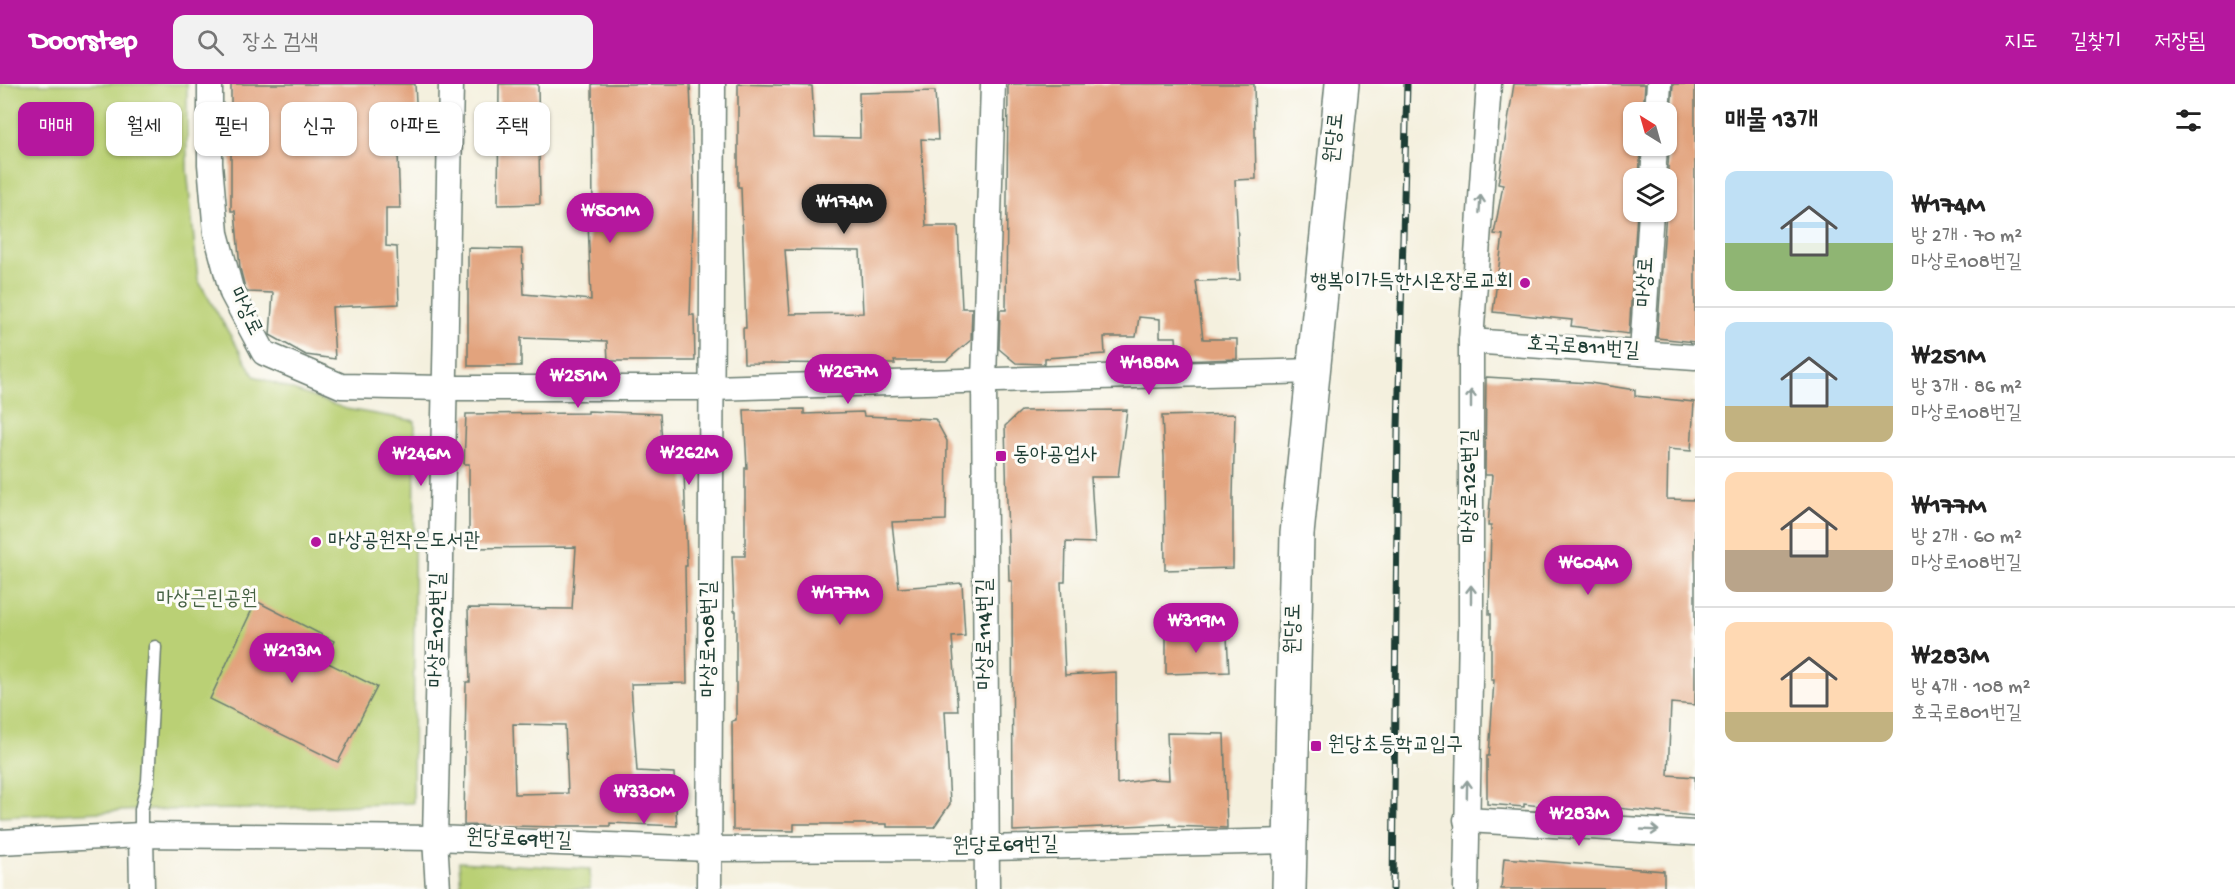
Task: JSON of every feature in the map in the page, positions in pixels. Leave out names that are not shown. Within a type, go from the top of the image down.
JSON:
[{"type":"main road","name":"원당로","points":[[1289,889],[1297,534],[1342,84]]},
{"type":"street","name":"마상로","points":[[210,84],[210,164],[216,233],[232,293],[264,353],[341,386],[444,388]]},
{"type":"street","name":"마상로102번길","points":[[438,889],[435,838],[451,84]]},
{"type":"street","name":"마상로108번길","points":[[710,889],[713,84]]},
{"type":"street","name":"마상로114번길","points":[[987,889],[984,380],[993,84]]},
{"type":"street","name":"마상로126번길","points":[[1466,889],[1471,629],[1471,341],[1489,84]]},
{"type":"street","points":[[1658,102],[1659,84]]},
{"type":"street","name":"마상로","points":[[1642,353],[1650,222]]},
{"type":"street","name":"호국로811번길","points":[[1471,341],[1695,357]]},
{"type":"street","points":[[444,388],[711,388],[1313,371]]},
{"type":"street","points":[[1466,820],[1695,833]]},
{"type":"street","points":[[141,835],[142,889]]},
{"type":"street","name":"원당로69번길","points":[[0,842],[141,835],[435,838],[709,849],[987,848],[1291,841]]},
{"type":"lane","points":[[141,835],[141,810],[148,781],[155,647]]},
{"type":"green space","name":"마상근린공원","points":[[0,84],[187,84],[187,169],[198,280],[254,376],[346,409],[415,421],[413,803],[255,809],[141,810],[0,817]]},
{"type":"green space","points":[[459,862],[590,869],[590,889],[461,889]]},
{"type":"building","points":[[231,84],[415,84],[416,102],[369,102],[369,156],[398,156],[400,208],[386,208],[386,246],[397,247],[399,304],[332,307],[335,359],[306,355],[270,335],[273,293],[248,292],[245,288],[240,268],[235,211],[231,211],[231,156],[269,156],[269,102],[231,102]]},
{"type":"building","points":[[499,84],[538,84],[538,102],[499,102]]},
{"type":"building","points":[[592,84],[690,84],[694,186],[690,315],[694,315],[695,361],[608,361],[607,341],[521,338],[521,366],[468,366],[468,248],[522,249],[524,294],[591,300],[588,220],[593,220]]},
{"type":"building","points":[[738,84],[812,86],[815,137],[860,138],[859,93],[935,91],[938,140],[921,139],[926,226],[958,226],[962,308],[972,308],[971,340],[946,361],[894,361],[895,364],[744,363],[743,328],[746,328],[741,187],[738,187]],"holes":[[[785,250],[860,251],[863,313],[790,314]]]},
{"type":"building","points":[[1008,84],[1254,84],[1256,179],[1235,180],[1240,280],[1196,281],[1203,339],[1237,339],[1237,359],[1178,361],[1176,337],[1160,337],[1160,319],[1139,317],[1136,337],[1104,337],[1105,354],[1045,358],[1045,364],[1016,363],[999,349],[1000,310],[1006,310]]},
{"type":"building","points":[[1514,84],[1645,84],[1644,102],[1623,102],[1623,156],[1640,156],[1640,168],[1623,168],[1623,222],[1636,222],[1629,334],[1571,326],[1572,320],[1493,312],[1503,235],[1494,234],[1503,185],[1498,184]]},
{"type":"building","points":[[1673,84],[1695,84],[1695,342],[1657,338],[1665,222],[1677,222],[1677,168],[1668,168],[1669,156],[1677,156],[1677,102],[1672,102]]},
{"type":"building","points":[[498,156],[539,156],[540,204],[498,205]]},
{"type":"building","points":[[1486,377],[1590,383],[1635,390],[1635,396],[1694,402],[1691,451],[1668,449],[1667,499],[1695,500],[1695,705],[1671,703],[1668,775],[1695,777],[1695,816],[1597,806],[1597,813],[1524,804],[1524,807],[1487,804],[1487,756],[1489,756],[1494,680],[1491,680],[1491,614],[1489,614],[1491,526],[1488,526],[1492,475],[1485,475]]},
{"type":"building","points":[[804,409],[804,414],[863,412],[864,416],[935,419],[947,441],[946,520],[892,522],[899,588],[962,583],[965,636],[952,637],[958,711],[945,711],[950,804],[934,827],[887,827],[887,824],[794,824],[794,831],[733,830],[732,721],[736,720],[736,611],[734,611],[732,556],[745,556],[745,468],[747,468],[744,410]]},
{"type":"building","points":[[1127,410],[1118,477],[1091,477],[1095,543],[1066,542],[1065,582],[1061,582],[1065,675],[1116,672],[1117,784],[1150,779],[1169,780],[1167,733],[1224,734],[1227,828],[1170,826],[1170,824],[1013,831],[1012,581],[1009,581],[1005,426],[1021,411]]},
{"type":"building","points":[[588,411],[660,414],[664,470],[684,470],[687,683],[631,684],[637,771],[674,773],[677,826],[610,823],[610,826],[557,827],[464,825],[466,682],[470,682],[468,608],[572,609],[576,547],[469,548],[469,464],[464,464],[466,414],[588,413]],"holes":[[[513,724],[565,725],[568,793],[515,794]]]},
{"type":"building","points":[[1235,414],[1233,568],[1165,570],[1162,416]]},
{"type":"building","points":[[256,601],[334,641],[324,661],[377,687],[338,762],[210,699]]},
{"type":"building","points":[[1166,634],[1227,637],[1229,672],[1166,674]]},
{"type":"building","points":[[1504,858],[1664,871],[1664,889],[1501,889]]},
{"type":"railway","points":[[1393,889],[1398,428],[1407,84]]},
{"type":"place","name":"행복이가득한시온장로교회","points":[[1525,283]]},
{"type":"place","name":"동아공업사","points":[[1001,456]]},
{"type":"place","name":"마상공원작은도서관","points":[[316,542]]},
{"type":"place","name":"원당초등학교입구","points":[[1316,746]]}]
